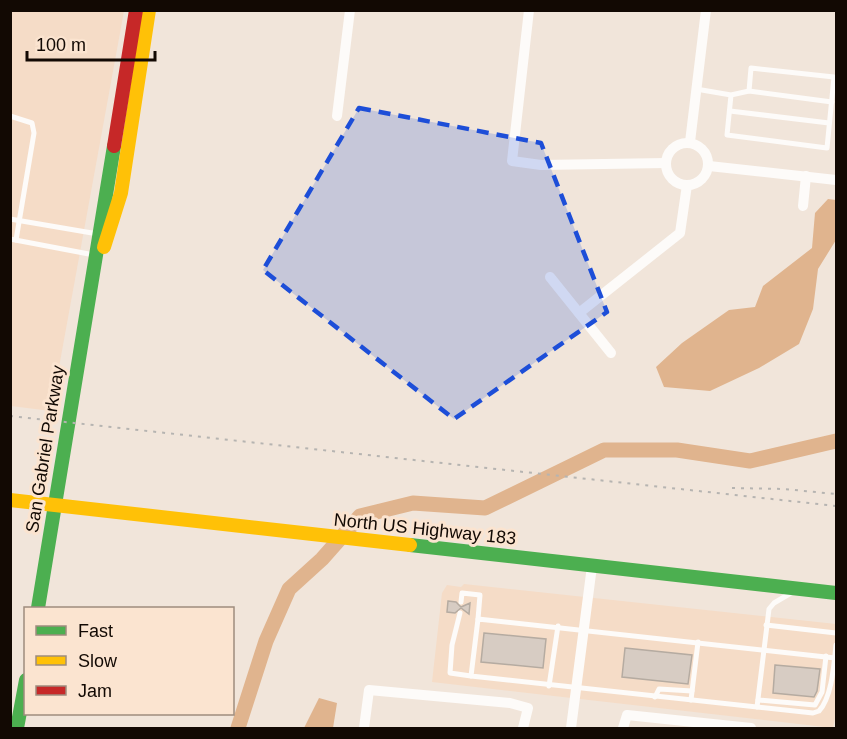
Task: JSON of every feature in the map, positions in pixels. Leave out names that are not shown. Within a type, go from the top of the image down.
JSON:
[{"type":"street","name":"San Gabriel Parkway","points":[[38,607],[94,255],[136,10]]},
{"type":"street","name":"San Gabriel Parkway","points":[[88,296],[121,193],[149,10]]},
{"type":"street","points":[[337,116],[350,10]]},
{"type":"street","points":[[529,10],[512,161],[542,165],[666,163]]},
{"type":"street","points":[[690,142],[706,10]]},
{"type":"street","points":[[690,142],[704,150],[709,166],[700,181],[687,185],[674,181],[667,170],[666,163],[671,149],[677,144],[690,142]]},
{"type":"street","points":[[709,166],[837,180]]},
{"type":"street","points":[[803,206],[806,177]]},
{"type":"street","points":[[579,313],[680,233],[687,185]]},
{"type":"street","points":[[550,277],[611,353]]},
{"type":"street","name":"North US Highway 183","points":[[10,500],[837,593]]},
{"type":"street","points":[[571,729],[578,689],[592,566]]},
{"type":"street","points":[[364,729],[369,690],[510,703],[528,708],[523,729]]},
{"type":"street","points":[[17,729],[24,691]]},
{"type":"street","points":[[623,729],[627,715],[751,729]]},
{"type":"lane","points":[[731,95],[727,135],[827,148],[829,123],[834,105],[834,77],[751,68],[749,91]]},
{"type":"lane","points":[[696,89],[731,95],[749,91],[834,105]]},
{"type":"lane","points":[[730,111],[829,123]]},
{"type":"lane","points":[[10,116],[32,123],[34,133],[19,221],[13,240],[94,255]]},
{"type":"lane","points":[[10,219],[98,234]]},
{"type":"lane","points":[[758,704],[769,609],[774,603],[800,589]]},
{"type":"lane","points":[[461,602],[462,593],[480,595],[471,676]]},
{"type":"lane","points":[[460,613],[457,634],[452,645],[450,673],[549,686],[691,700],[815,705],[822,692],[826,656]]},
{"type":"lane","points":[[478,619],[835,658]]},
{"type":"lane","points":[[766,625],[837,633]]},
{"type":"lane","points":[[549,686],[558,626]]},
{"type":"lane","points":[[691,700],[698,642]]},
{"type":"lane","points":[[758,704],[813,713],[819,711],[825,701],[837,645]]},
{"type":"lane","points":[[655,697],[659,689],[692,691]]},
{"type":"highlighted area","points":[[359,108],[541,143],[607,312],[454,419],[263,270]]},
{"type":"shaded area","points":[[11,11],[124,11],[51,411],[11,406]]},
{"type":"shaded area","points":[[828,199],[836,200],[836,240],[818,269],[813,309],[799,344],[759,368],[710,391],[664,387],[656,367],[682,343],[729,310],[755,307],[763,286],[812,248],[815,213]]},
{"type":"shaded area","points":[[464,584],[836,624],[836,714],[833,728],[432,682],[442,593],[447,585],[461,587]]},
{"type":"shaded area","points":[[319,698],[337,703],[333,728],[304,728]]},
{"type":"building","points":[[448,601],[456,602],[461,607],[470,603],[469,614],[461,608],[455,613],[447,612]]},
{"type":"building","points":[[484,633],[546,639],[543,668],[481,662]]},
{"type":"building","points":[[625,648],[692,655],[688,684],[622,677]]},
{"type":"building","points":[[775,665],[820,669],[814,697],[773,693]]},
{"type":"waterway","points":[[238,728],[266,641],[289,589],[322,559],[360,516],[413,503],[485,508],[604,450],[677,450],[750,461],[836,441]]},
{"type":"railway","points":[[10,416],[836,506]]},
{"type":"railway","points":[[732,488],[784,489],[836,494]]},
{"type":"traffic: fast","points":[[38,607],[114,146]]},
{"type":"traffic: fast","points":[[410,545],[836,593]]},
{"type":"traffic: fast","points":[[17,728],[24,691]]},
{"type":"traffic: slow","points":[[104,247],[121,193],[149,10]]},
{"type":"traffic: slow","points":[[10,500],[410,545]]},
{"type":"traffic: jam","points":[[114,146],[136,10]]}]
